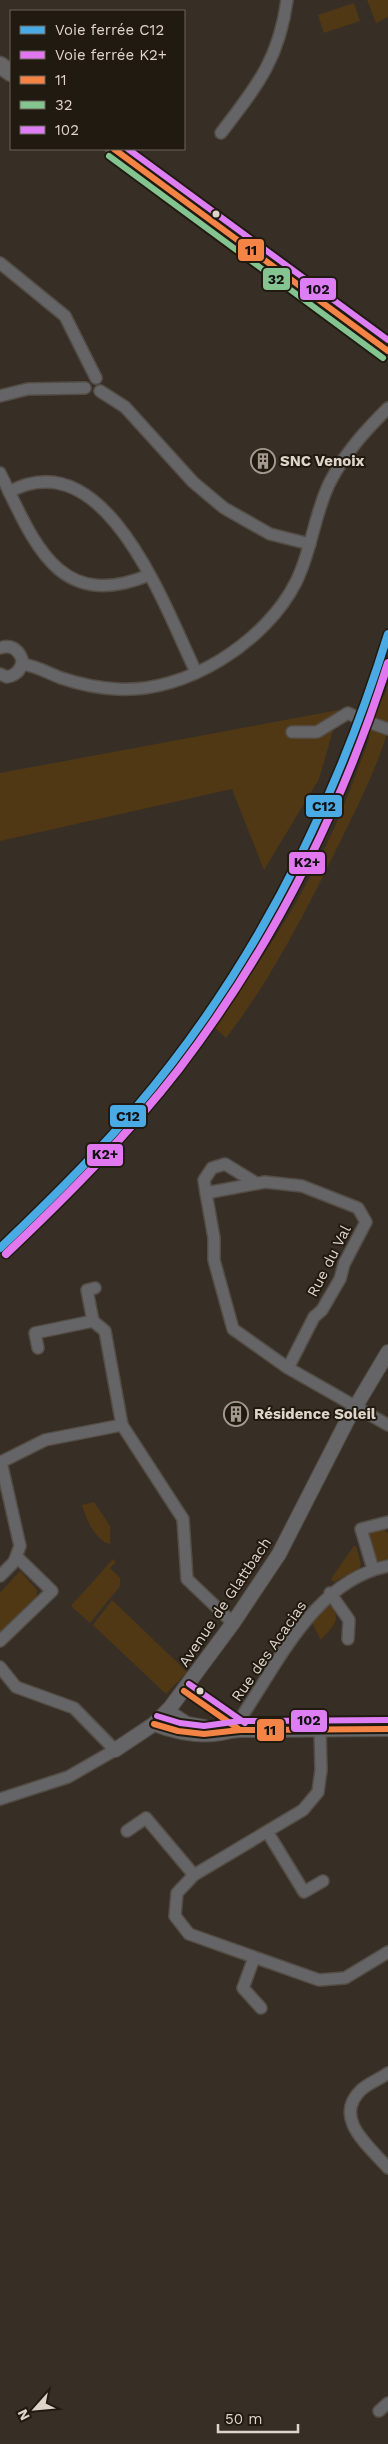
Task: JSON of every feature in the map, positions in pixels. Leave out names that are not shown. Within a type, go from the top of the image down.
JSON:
[{"type":"main road","points":[[0,64],[10,72]]},
{"type":"main road","points":[[115,150],[388,351]]},
{"type":"street","points":[[221,134],[266,73],[277,48],[287,0]]},
{"type":"street","points":[[0,265],[65,316],[96,378],[101,384],[100,391]]},
{"type":"street","points":[[84,388],[88,378],[96,378]]},
{"type":"street","points":[[0,396],[28,389],[84,388],[92,394],[100,391]]},
{"type":"street","points":[[100,391],[125,407],[193,482],[224,508],[270,534],[310,544]]},
{"type":"street","points":[[22,664],[35,666],[87,686],[118,690],[157,685],[196,672],[232,653],[266,623],[296,583],[324,497],[341,463],[354,443],[388,408]]},
{"type":"street","points":[[0,474],[38,545],[52,564],[77,582],[104,587],[122,586],[149,575]]},
{"type":"street","points":[[9,492],[18,487],[44,480],[56,481],[74,488],[90,498],[132,543],[196,672]]},
{"type":"street","points":[[0,648],[10,646],[16,649],[22,659],[22,664],[17,673],[12,676],[0,674]]},
{"type":"street","points":[[292,732],[317,732],[348,713],[356,717]]},
{"type":"street","points":[[368,722],[388,729]]},
{"type":"street","name":"Rue du Val","points":[[256,1183],[225,1164],[212,1168],[204,1180],[214,1238],[214,1260],[233,1329],[288,1368],[388,1425]]},
{"type":"street","name":"Rue du Val","points":[[206,1193],[265,1182],[302,1186],[358,1208],[366,1222],[344,1264],[340,1279],[322,1310],[314,1317],[288,1368]]},
{"type":"street","points":[[95,1288],[87,1290],[93,1321],[105,1331],[122,1425],[184,1519],[187,1579],[233,1623]]},
{"type":"street","points":[[38,1348],[36,1333],[93,1321]]},
{"type":"street","name":"Avenue de Glattbach","points":[[115,1750],[154,1724],[168,1710],[233,1623],[279,1554],[356,1407],[388,1352]]},
{"type":"street","points":[[0,1576],[17,1558],[20,1546],[1,1461],[45,1440],[122,1425]]},
{"type":"street","points":[[372,1569],[361,1530],[388,1522]]},
{"type":"street","points":[[0,1641],[52,1591],[17,1558]]},
{"type":"street","name":"Rue des Acacias","points":[[234,1730],[308,1617],[330,1593],[372,1569],[388,1566]]},
{"type":"street","points":[[330,1593],[349,1620],[348,1639]]},
{"type":"street","points":[[0,1667],[16,1688],[74,1708],[115,1750],[68,1777],[0,1800]]},
{"type":"street","points":[[168,1710],[194,1726],[220,1726],[234,1730]]},
{"type":"street","points":[[154,1724],[180,1733],[222,1733],[234,1730],[388,1729]]},
{"type":"street","points":[[320,1729],[321,1770],[318,1792],[303,1810],[268,1833],[194,1876],[177,1893],[175,1916],[180,1926],[188,1934],[319,1980],[345,1978],[388,1952]]},
{"type":"street","points":[[127,1831],[146,1818],[194,1876]]},
{"type":"street","points":[[268,1833],[304,1892],[323,1881]]},
{"type":"street","points":[[254,1958],[243,1988],[261,2008]]},
{"type":"street","points":[[388,2073],[362,2090],[350,2105],[349,2116],[352,2126],[388,2168]]},
{"type":"shaded area","points":[[367,0],[388,0],[388,17],[376,23]]},
{"type":"shaded area","points":[[354,3],[360,21],[324,33],[318,15]]},
{"type":"shaded area","points":[[388,685],[388,723],[370,716],[385,694]]},
{"type":"shaded area","points":[[339,710],[319,779],[264,870],[232,789],[0,841],[0,773]]},
{"type":"shaded area","points":[[372,726],[387,733],[378,760],[361,799],[289,941],[259,991],[226,1038],[214,1027],[283,925],[313,871],[340,815],[369,740],[369,731],[366,728]]},
{"type":"shaded area","points":[[94,1502],[110,1526],[110,1544],[96,1534],[86,1516],[82,1505]]},
{"type":"shaded area","points":[[384,1529],[388,1534],[388,1559],[378,1562],[375,1560],[367,1535]]},
{"type":"shaded area","points":[[354,1546],[356,1546],[361,1564],[359,1569],[334,1582],[331,1579]]},
{"type":"shaded area","points":[[113,1559],[116,1562],[110,1568],[120,1578],[120,1586],[90,1623],[71,1606]]},
{"type":"shaded area","points":[[20,1571],[37,1590],[36,1597],[0,1632],[0,1593]]},
{"type":"shaded area","points":[[112,1600],[187,1672],[166,1694],[93,1625]]},
{"type":"shaded area","points":[[325,1607],[332,1607],[336,1620],[332,1628],[321,1640],[312,1623]]},
{"type":"rail line","name":"C12","points":[[0,1248],[68,1182],[132,1112],[172,1063],[208,1014],[241,963],[271,911],[325,804],[369,692],[388,634]]},
{"type":"rail line","name":"K2+","points":[[6,1254],[74,1188],[139,1118],[213,1023],[274,925],[301,875],[349,771],[388,663]]},
{"type":"transit line","name":"11","points":[[115,150],[388,351]]},
{"type":"transit line","name":"102","points":[[129,150],[388,340]]},
{"type":"transit line","name":"32","points":[[109,156],[383,358]]},
{"type":"transit line","name":"102","points":[[189,1684],[245,1723]]},
{"type":"transit line","name":"11","points":[[184,1691],[240,1730]]},
{"type":"transit line","name":"102","points":[[157,1716],[180,1723],[204,1726],[240,1721],[388,1720]]},
{"type":"transit line","name":"11","points":[[154,1724],[178,1731],[204,1734],[240,1730],[388,1729]]},
{"type":"place","name":"SNC Venoix","points":[[263,461]]},
{"type":"place","name":"Résidence Soleil","points":[[236,1414]]}]
